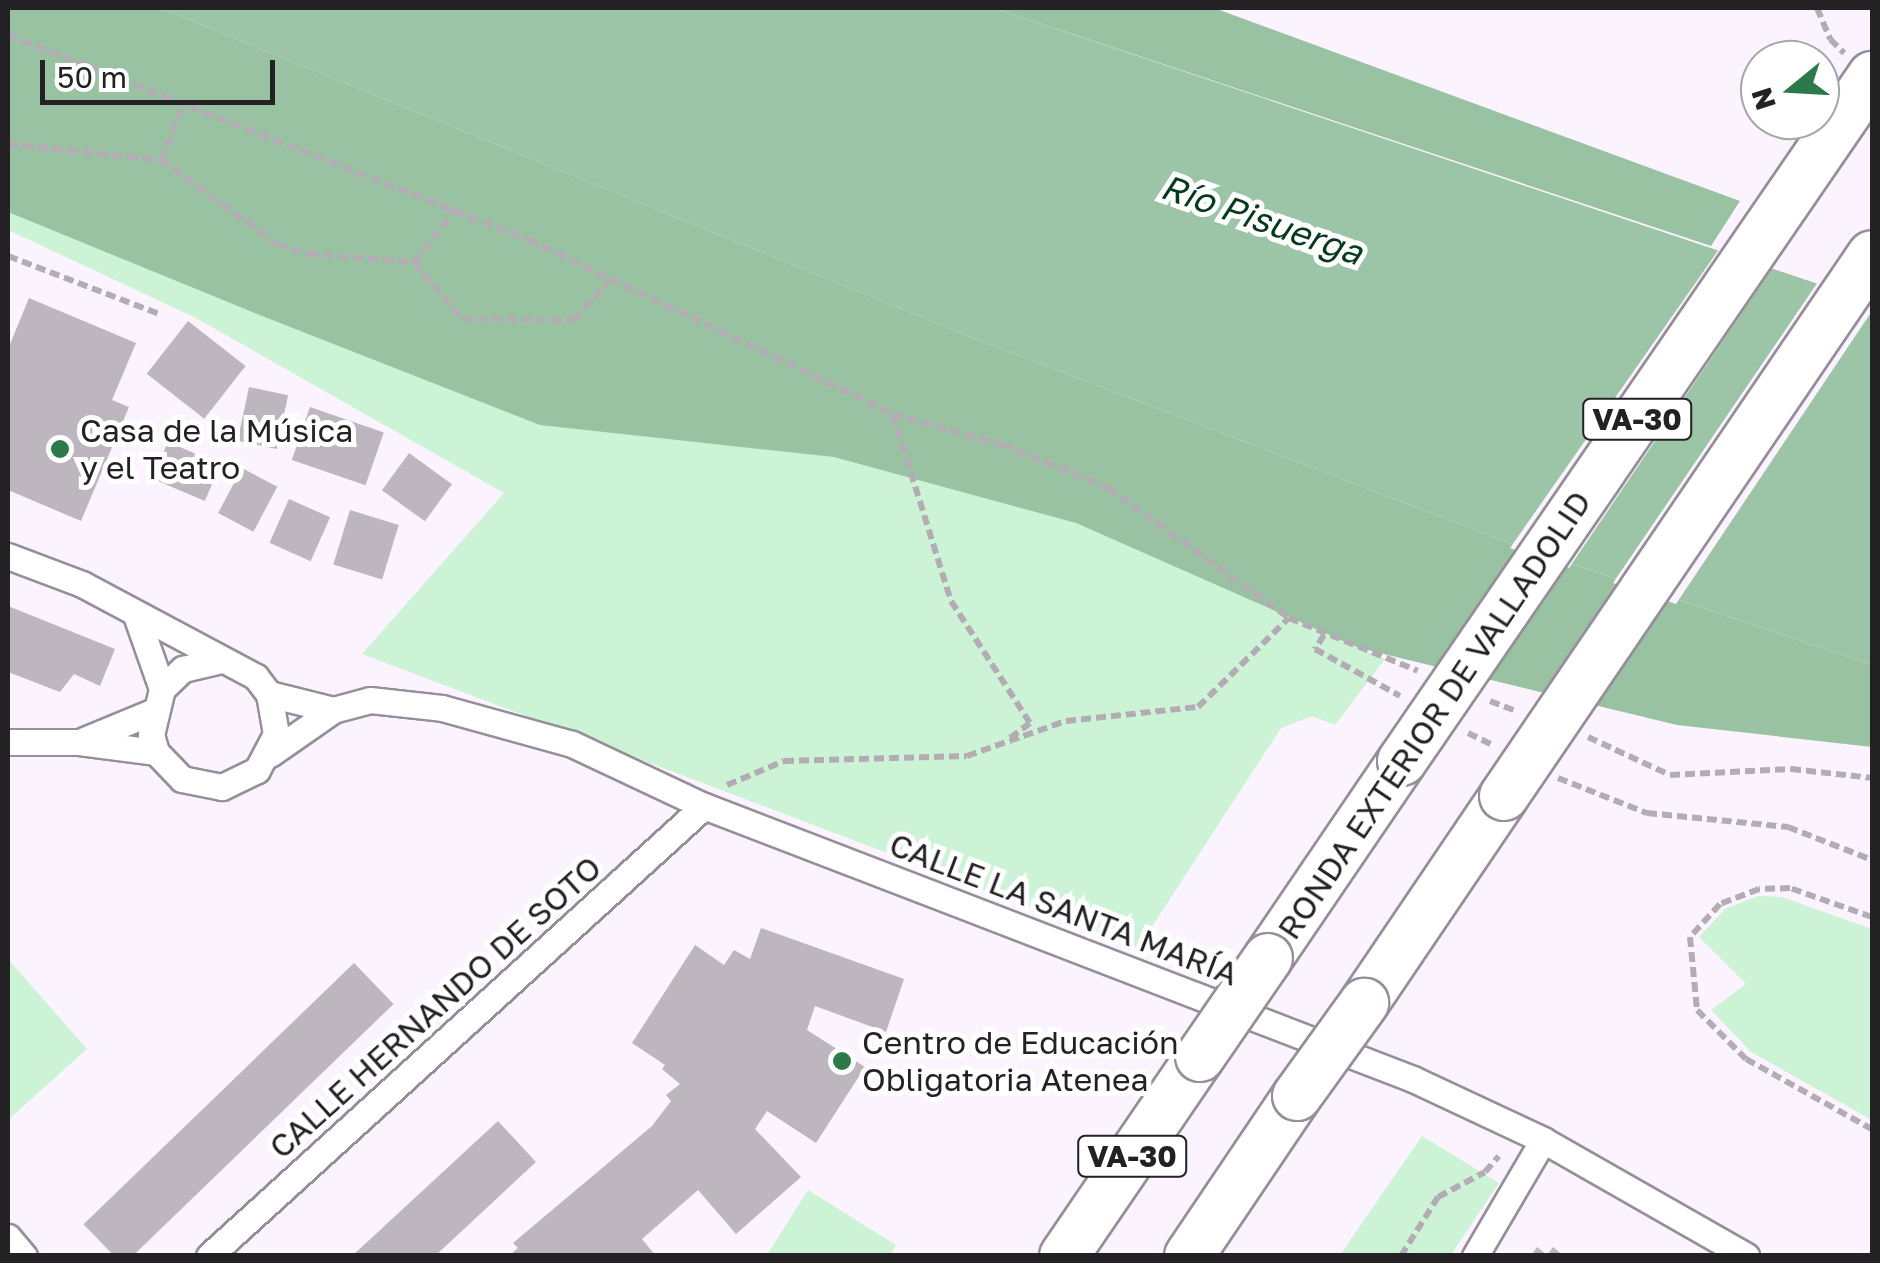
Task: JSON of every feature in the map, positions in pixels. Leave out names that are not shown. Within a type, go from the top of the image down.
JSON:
[{"type":"highway","name":"RONDA EXTERIOR DE VALLADOLID","points":[[1064,1256],[1865,71]]},
{"type":"highway","name":"VA-30","points":[[1189,1256],[1364,1004],[1506,775],[1872,255]]},
{"type":"street","points":[[8,556],[82,584],[217,661],[238,666],[269,694],[276,714],[270,754],[249,776],[222,787],[182,779],[156,752],[79,742],[8,742]]},
{"type":"street","points":[[136,615],[157,700],[156,752]]},
{"type":"street","points":[[79,742],[157,700],[183,670],[217,661]]},
{"type":"street","name":"CALLE LA SANTA MARÍA","points":[[269,694],[333,710]]},
{"type":"street","name":"CALLE LA SANTA MARÍA","points":[[270,754],[333,710],[370,700],[442,708],[572,744],[704,806],[1413,1079],[1532,1134],[1746,1256]]},
{"type":"street","name":"CALLE HERNANDO DE SOTO","points":[[209,1256],[704,806]]},
{"type":"street","points":[[1475,1256],[1532,1134]]},
{"type":"street","points":[[8,1237],[24,1256]]},
{"type":"path","points":[[1816,8],[1830,39],[1865,71]]},
{"type":"path","points":[[8,35],[456,209],[892,414],[1003,445],[1108,488],[1307,628]]},
{"type":"path","points":[[162,160],[183,105]]},
{"type":"path","points":[[8,144],[162,160],[276,244],[308,254],[414,262],[462,319],[574,320],[609,280]]},
{"type":"path","points":[[414,262],[456,209]]},
{"type":"path","points":[[8,256],[159,314]]},
{"type":"path","points":[[892,414],[951,601],[1030,723],[1000,746]]},
{"type":"path","points":[[704,806],[730,783],[784,762],[967,756],[1066,721],[1198,707],[1289,618]]},
{"type":"path","points":[[1324,635],[1315,650],[1411,702]]},
{"type":"path","points":[[1461,728],[1506,775]]},
{"type":"path","points":[[1554,776],[1646,813],[1788,826],[1872,860]]},
{"type":"path","points":[[1872,918],[1790,888],[1759,890],[1720,904],[1690,937],[1697,1010],[1746,1059],[1872,1128]]},
{"type":"path","points":[[1401,1256],[1438,1197],[1485,1172],[1532,1134]]},
{"type":"shaded area","points":[[8,8],[160,8],[978,340],[1504,541],[1872,665],[1872,747],[1677,725],[1359,648],[1076,523],[834,457],[540,425],[257,314],[8,212]]},
{"type":"shaded area","points":[[994,8],[1214,8],[1740,201],[1711,246]]},
{"type":"shaded area","points":[[8,212],[1076,523],[1385,659],[1335,725],[1312,716],[1281,728],[1138,948],[362,654],[504,493],[196,318],[8,230]]},
{"type":"shaded area","points":[[1758,896],[1782,897],[1872,929],[1872,1120],[1751,1052],[1711,1010],[1746,984],[1699,937],[1725,909]]},
{"type":"shaded area","points":[[8,959],[87,1049],[8,1120]]},
{"type":"shaded area","points":[[1422,1136],[1499,1183],[1451,1255],[1340,1255]]},
{"type":"shaded area","points":[[808,1190],[896,1245],[890,1255],[767,1255]]},
{"type":"water","name":"Río Pisuerga","points":[[160,8],[994,8],[1872,302],[1872,665],[1504,541],[978,340]]},
{"type":"pier","points":[[1722,245],[1775,264],[1569,568],[1510,548]]},
{"type":"pier","points":[[1820,279],[1872,296],[1872,311],[1676,604],[1613,583]]},
{"type":"building","name":"Casa de la Música y el Teatro","points":[[29,298],[136,343],[112,400],[129,407],[81,521],[8,490],[8,349]]},
{"type":"building","points":[[188,321],[246,366],[204,419],[147,374]]},
{"type":"building","points":[[249,387],[288,395],[277,449],[238,441]]},
{"type":"building","points":[[310,407],[384,432],[366,485],[292,460]]},
{"type":"building","points":[[168,442],[220,464],[205,501],[152,479]]},
{"type":"building","points":[[409,453],[452,484],[425,521],[382,490]]},
{"type":"building","points":[[242,468],[277,487],[253,532],[218,513]]},
{"type":"building","points":[[289,499],[330,517],[311,561],[269,543]]},
{"type":"building","points":[[350,510],[399,525],[382,579],[333,565]]},
{"type":"building","points":[[8,606],[115,649],[100,686],[74,674],[60,692],[8,672]]},
{"type":"building","points":[[761,928],[904,979],[886,1032],[815,1006],[807,1030],[865,1067],[816,1143],[767,1111],[755,1129],[801,1177],[736,1234],[698,1190],[642,1239],[656,1256],[509,1256],[518,1248],[513,1243],[652,1126],[671,1101],[666,1095],[680,1084],[662,1069],[665,1065],[632,1043],[695,945],[724,965],[734,950],[750,959]]},
{"type":"building","points":[[354,963],[394,1004],[133,1256],[114,1256],[84,1224]]},
{"type":"building","points":[[498,1121],[536,1162],[435,1256],[352,1256]]},
{"type":"building","points":[[1537,1247],[1547,1255],[1553,1247],[1564,1256],[1531,1256]]},
{"type":"place","name":"Casa de la Música y el Teatro","points":[[60,449]]},
{"type":"place","name":"Centro de Educación Obligatoria Atenea","points":[[842,1061]]}]
